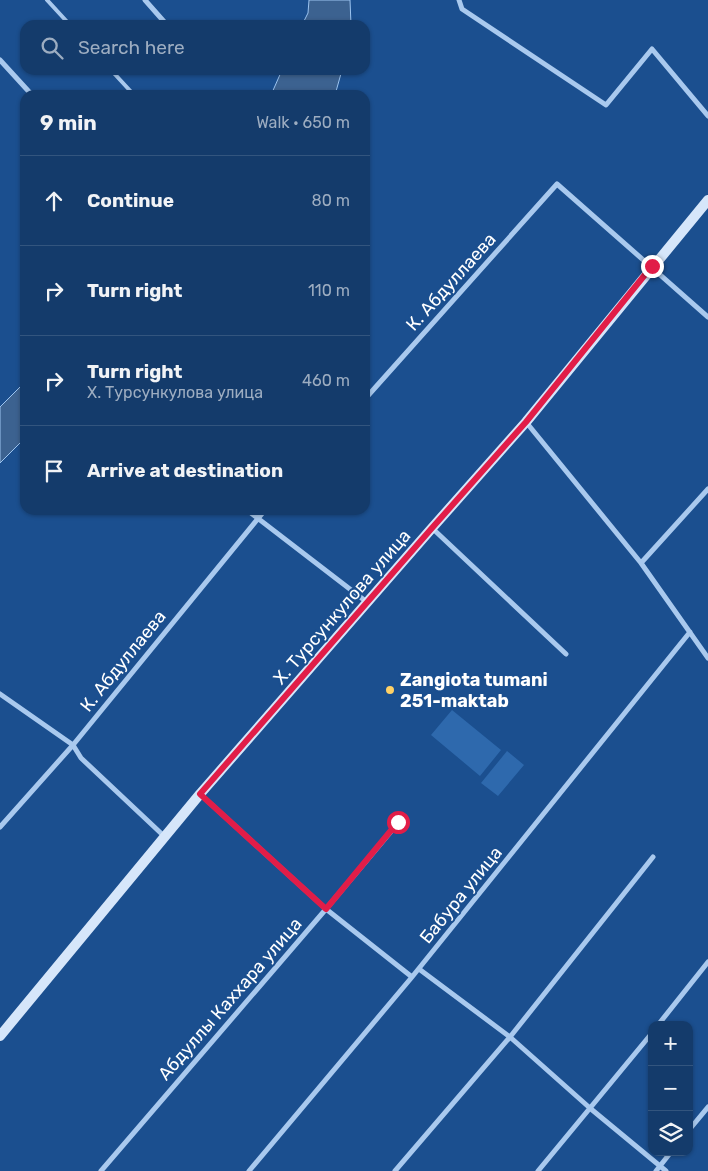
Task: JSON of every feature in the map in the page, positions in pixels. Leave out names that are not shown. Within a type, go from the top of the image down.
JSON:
[{"type":"street","points":[[145,0],[163,20]]},
{"type":"street","points":[[459,0],[462,9],[606,105],[652,49],[708,116]]},
{"type":"street","points":[[0,60],[27,90]]},
{"type":"street","name":"К. Абдуллаева","points":[[370,393],[557,184],[652,266]]},
{"type":"street","name":"Х. Турсункулова улица","points":[[0,1036],[200,794],[526,422],[708,200]]},
{"type":"street","points":[[652,266],[708,317]]},
{"type":"street","points":[[526,422],[641,564],[708,658]]},
{"type":"street","points":[[641,564],[708,488]]},
{"type":"street","points":[[254,515],[368,602]]},
{"type":"street","name":"К. Абдуллаева","points":[[0,828],[73,745],[261,515]]},
{"type":"street","points":[[432,528],[566,654]]},
{"type":"street","name":"Бабура улица","points":[[249,1171],[419,969],[690,632]]},
{"type":"street","points":[[0,694],[73,745],[81,758],[166,837]]},
{"type":"street","points":[[200,794],[326,909],[412,977]]},
{"type":"street","name":"Абдуллы Каххара улица","points":[[101,1171],[326,909],[398,822]]},
{"type":"street","points":[[395,1171],[510,1037],[654,857]]},
{"type":"street","points":[[661,1021],[708,962]]},
{"type":"street","points":[[419,969],[510,1037],[591,1109],[666,1171]]},
{"type":"street","points":[[538,1171],[648,1038]]},
{"type":"street","points":[[693,1125],[708,1107]]},
{"type":"street","points":[[656,1171],[668,1156]]},
{"type":"lane","points":[[47,0],[65,20]]},
{"type":"lane","points":[[116,75],[129,90]]},
{"type":"shaded area","points":[[309,0],[350,0],[351,20],[304,20],[308,13]]},
{"type":"shaded area","points":[[280,75],[341,75],[336,90],[273,90]]},
{"type":"shaded area","points":[[20,387],[20,443],[0,463],[0,407]]},
{"type":"shaded area","points":[[452,710],[501,750],[480,776],[431,735]]},
{"type":"shaded area","points":[[507,751],[524,765],[498,796],[481,783]]},
{"type":"place","name":"Zangiota tumani 251-maktab","points":[[390,690]]},
{"type":"route","points":[[398,822],[326,909],[200,794],[526,422],[652,266]]}]
